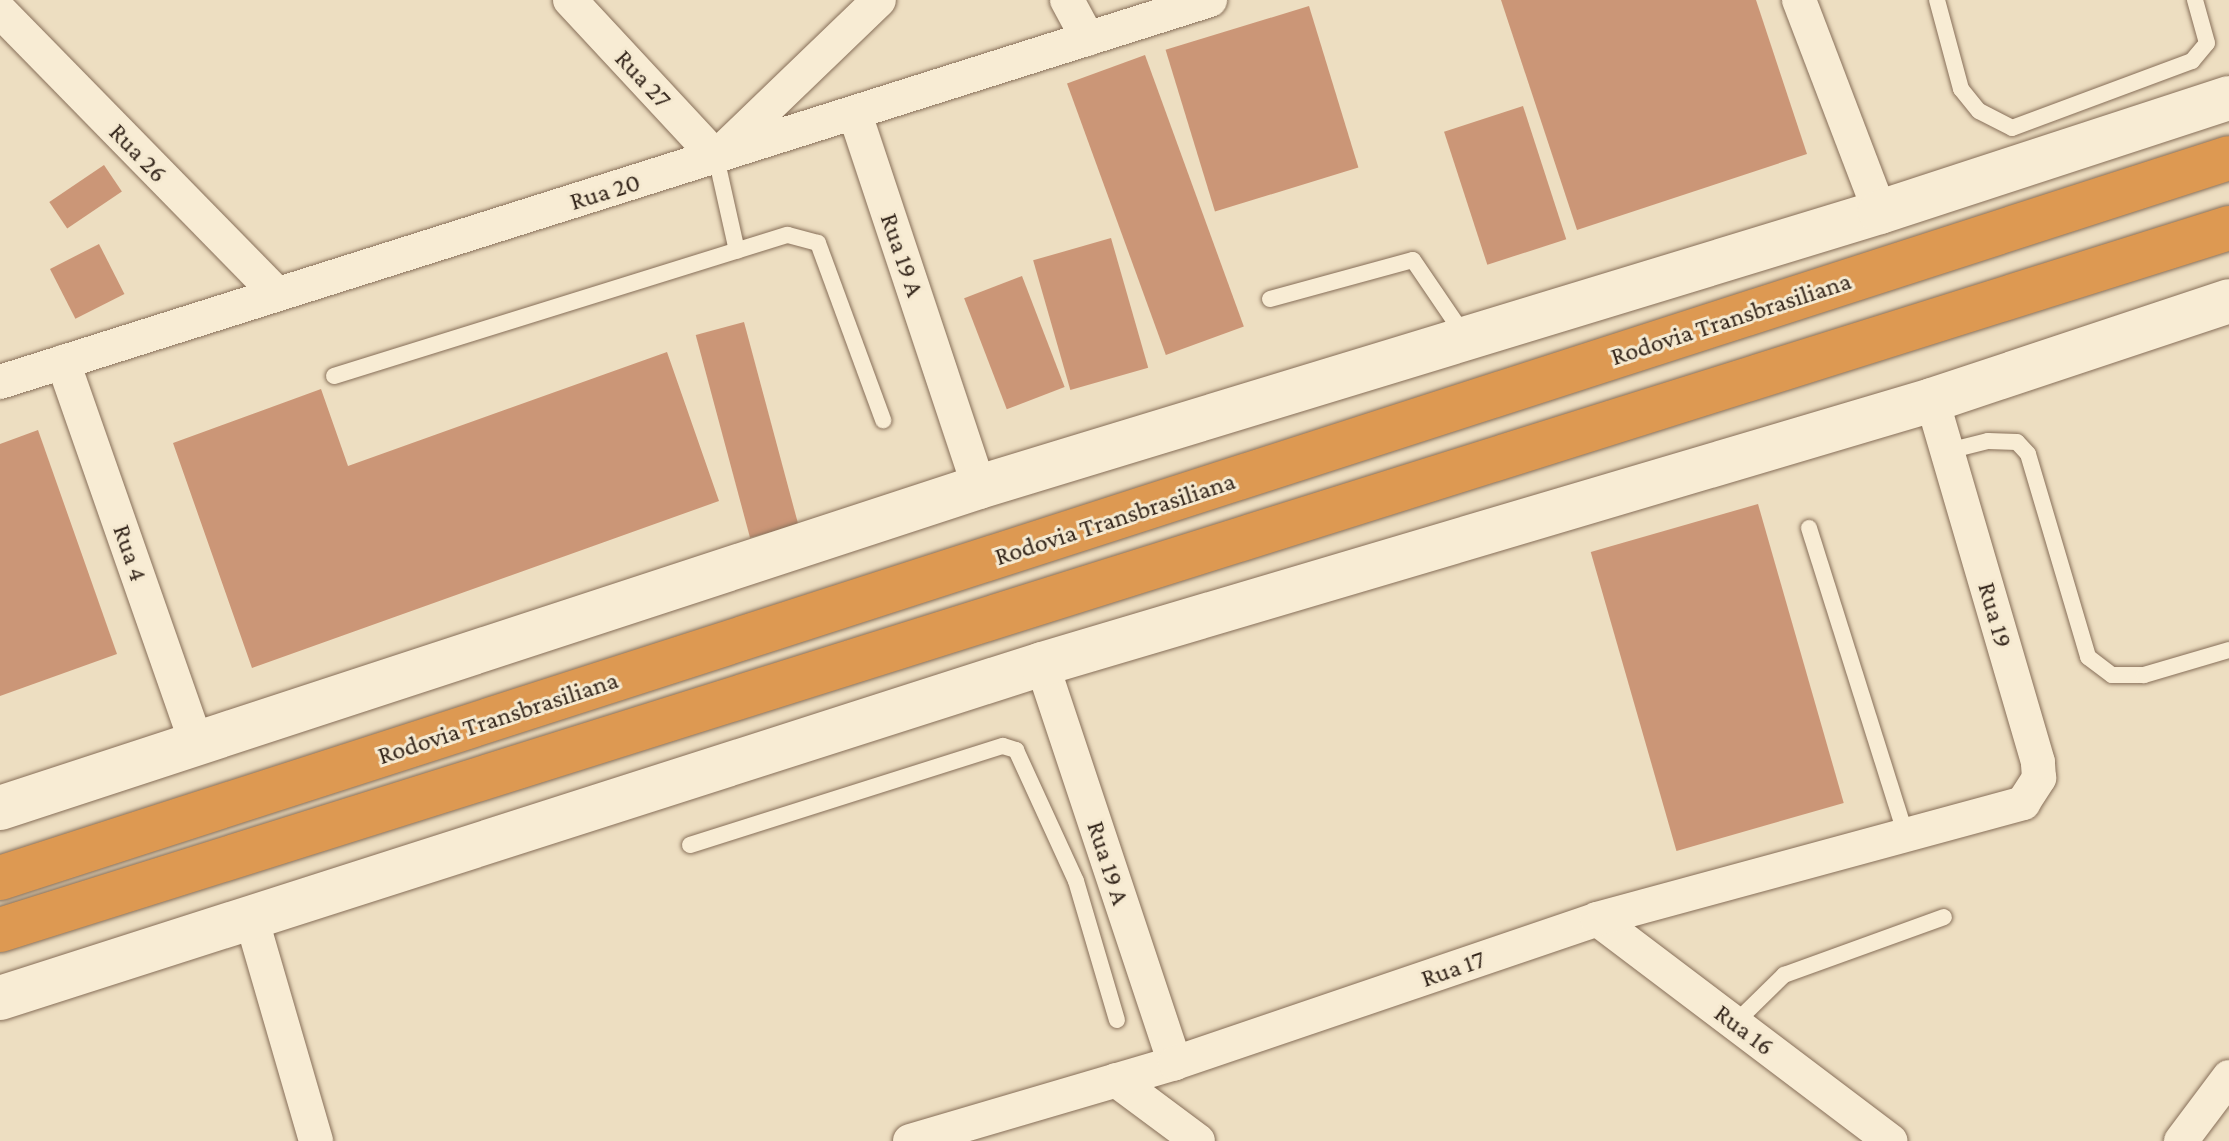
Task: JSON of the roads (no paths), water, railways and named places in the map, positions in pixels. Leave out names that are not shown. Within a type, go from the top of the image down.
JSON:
[{"type":"highway","name":"Rodovia Transbrasiliana","points":[[0,878],[2229,158]]},
{"type":"highway","name":"Rodovia Transbrasiliana","points":[[0,930],[2229,228]]},
{"type":"main road","points":[[0,808],[979,487],[1465,336],[1880,212],[2229,98]]},
{"type":"main road","points":[[0,998],[1042,664],[1932,400],[2229,301]]},
{"type":"street","name":"Rua 27","points":[[570,0],[716,157]]},
{"type":"street","points":[[716,157],[879,0]]},
{"type":"street","points":[[1067,0],[1088,39]]},
{"type":"street","name":"Rua 20","points":[[0,382],[1210,0]]},
{"type":"street","points":[[1799,0],[1880,212]]},
{"type":"street","name":"Rua 26","points":[[0,11],[277,294]]},
{"type":"street","name":"Rua 19 A","points":[[855,114],[979,487]]},
{"type":"street","name":"Rua 4","points":[[63,362],[197,744]]},
{"type":"street","name":"Rua 19","points":[[1932,400],[2038,762],[2039,778],[2032,792],[2023,803],[1999,812]]},
{"type":"street","name":"Rua 19 A","points":[[1042,664],[1175,1063]]},
{"type":"street","name":"Rua 17","points":[[910,1141],[1175,1063],[1597,919],[1999,812]]},
{"type":"street","points":[[251,917],[316,1141]]},
{"type":"street","name":"Rua 16","points":[[1597,919],[1891,1141]]},
{"type":"street","points":[[2181,1141],[2229,1077]]},
{"type":"street","points":[[1116,1080],[1198,1141]]},
{"type":"lane","points":[[1937,0],[1961,89],[1979,111],[2012,128],[2192,61],[2207,43],[2195,0]]},
{"type":"lane","points":[[716,157],[737,251]]},
{"type":"lane","points":[[334,376],[788,235],[818,243],[883,420]]},
{"type":"lane","points":[[1270,299],[1413,260],[1465,336]]},
{"type":"lane","points":[[1948,451],[1988,441],[2017,442],[2028,454],[2088,657],[2112,675],[2144,675],[2229,650]]},
{"type":"lane","points":[[1809,528],[1906,836]]},
{"type":"lane","points":[[690,845],[1003,746],[1024,759],[1076,881],[1117,1020]]},
{"type":"lane","points":[[1076,881],[1111,870]]},
{"type":"lane","points":[[1735,1023],[1784,975],[1944,917]]}]
